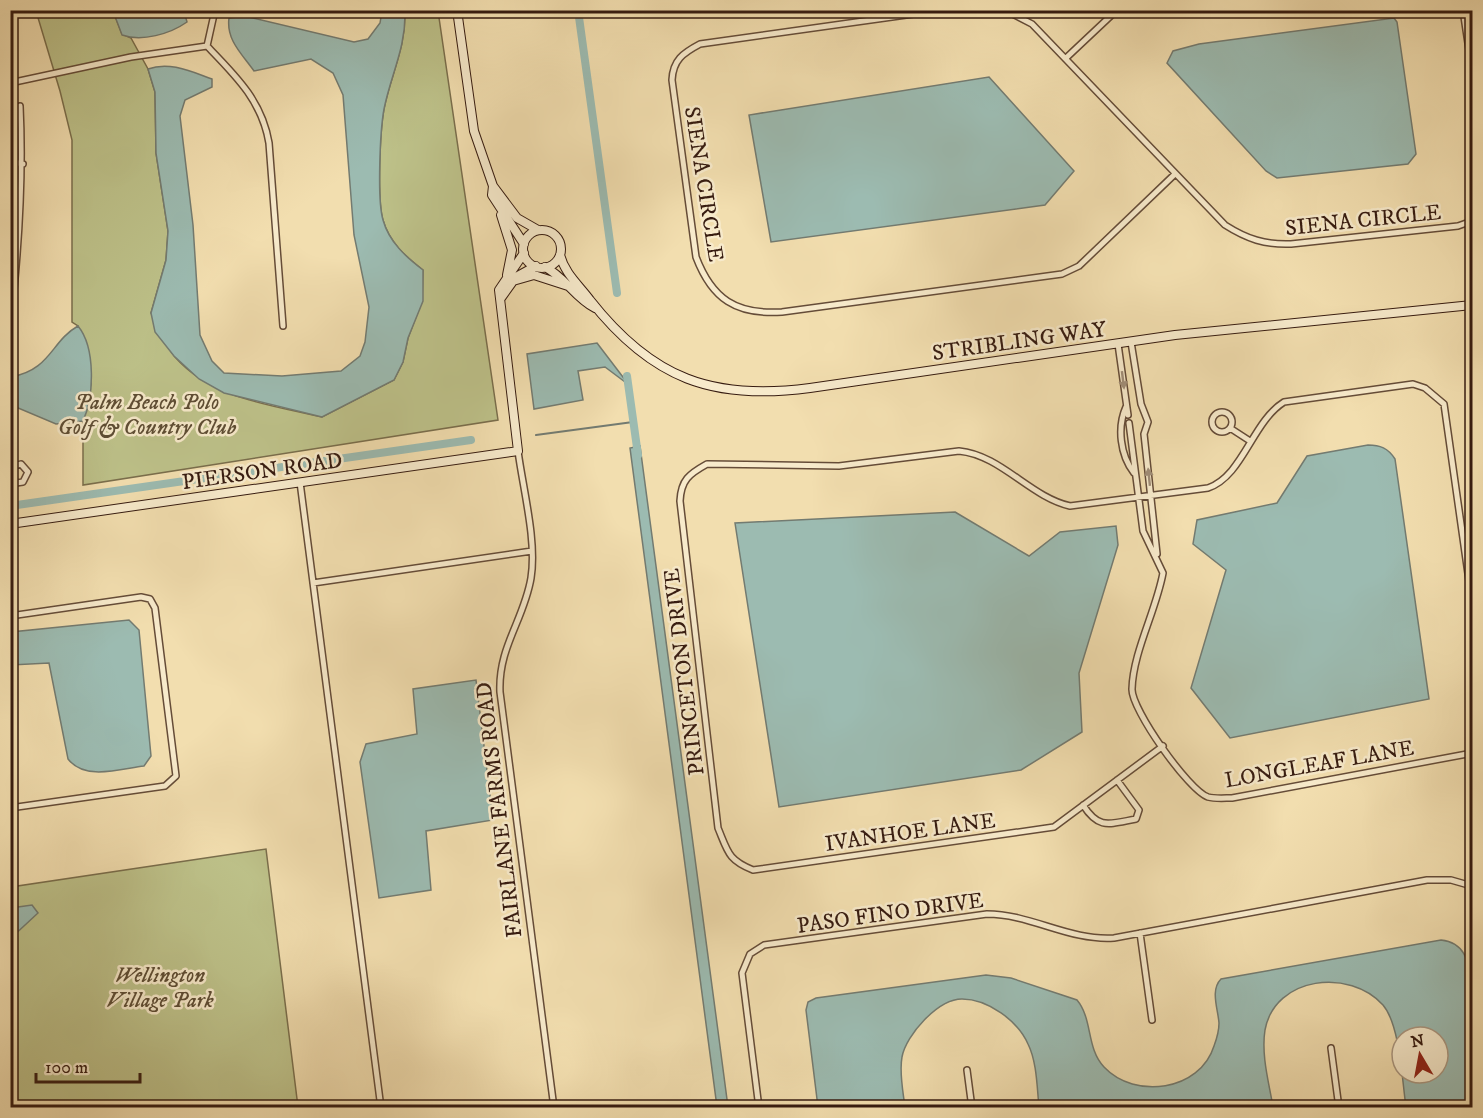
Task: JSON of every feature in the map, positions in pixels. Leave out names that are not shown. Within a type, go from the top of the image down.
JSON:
[{"type":"street","points":[[207,46],[215,10]]},
{"type":"street","points":[[457,10],[474,131],[493,186],[517,218],[538,230],[551,232],[558,238],[561,246],[560,255],[555,262],[545,267],[536,266],[524,253],[524,244],[492,195],[493,186]]},
{"type":"street","name":"SIENA CIRCLE","points":[[942,10],[700,44],[683,52],[673,67],[672,80],[696,256],[704,278],[712,289],[730,304],[757,314],[782,312],[1062,274],[1079,266],[1175,174]]},
{"type":"street","name":"SIENA CIRCLE","points":[[1005,10],[1032,24],[1225,225],[1246,238],[1269,244],[1458,226],[1473,221]]},
{"type":"street","points":[[1066,58],[1117,10]]},
{"type":"street","points":[[1463,10],[1473,70]]},
{"type":"street","points":[[10,83],[131,57],[207,46]]},
{"type":"street","points":[[207,46],[246,87],[265,123],[269,144],[283,326]]},
{"type":"street","points":[[10,296],[23,164],[20,106]]},
{"type":"street","points":[[10,162],[23,164]]},
{"type":"street","points":[[495,200],[512,244],[509,279],[541,275],[571,288]]},
{"type":"street","points":[[524,244],[530,235],[538,230]]},
{"type":"street","name":"FAIRLANE FARMS ROAD","points":[[524,253],[501,298],[532,551],[528,592],[503,654],[500,692],[554,1107]]},
{"type":"street","name":"STRIBLING WAY","points":[[560,255],[569,276],[597,309],[644,354],[691,381],[742,393],[768,394],[800,390],[1175,335],[1473,305]]},
{"type":"street","name":"FAIRLANE FARMS ROAD","points":[[509,279],[536,266]]},
{"type":"street","name":"STRIBLING WAY","points":[[545,267],[557,273],[585,303],[597,309]]},
{"type":"street","name":"LONGLEAF LANE","points":[[1131,342],[1141,404],[1148,422],[1145,430],[1151,496],[1157,555],[1163,573],[1134,671],[1131,692],[1138,710],[1189,781],[1208,797],[1232,798],[1470,752]]},
{"type":"street","points":[[1118,344],[1128,416]]},
{"type":"street","points":[[1137,498],[1218,485],[1226,478],[1272,409],[1284,402],[1413,384],[1425,388],[1444,404],[1473,602]]},
{"type":"street","points":[[1126,406],[1122,416],[1121,433],[1126,463],[1135,475]]},
{"type":"street","points":[[1129,423],[1143,531],[1157,555]]},
{"type":"street","points":[[1230,428],[1250,441]]},
{"type":"street","points":[[1121,433],[1145,430]]},
{"type":"street","name":"PIERSON ROAD","points":[[10,524],[518,451]]},
{"type":"street","name":"PRINCETON DRIVE","points":[[735,863],[725,845],[717,817],[680,501],[681,486],[688,475],[707,464],[839,466],[960,452],[975,453],[1054,502],[1070,506],[1137,498]]},
{"type":"street","points":[[10,467],[21,464],[28,472],[23,482],[11,481]]},
{"type":"street","points":[[300,482],[381,1107]]},
{"type":"street","points":[[313,583],[532,551]]},
{"type":"street","points":[[10,616],[141,597],[150,599],[155,608],[176,776],[165,786],[10,808]]},
{"type":"street","name":"IVANHOE LANE","points":[[735,863],[753,870],[1054,827],[1162,746]]},
{"type":"street","points":[[1083,805],[1091,818],[1101,824],[1136,819],[1139,810],[1116,780]]},
{"type":"street","name":"PASO FINO DRIVE","points":[[759,1107],[742,973],[747,958],[759,947],[987,914],[1017,917],[1088,938],[1114,938],[1427,880],[1451,880],[1473,886]]},
{"type":"street","points":[[1140,933],[1152,1020]]},
{"type":"street","points":[[1331,1048],[1339,1107]]},
{"type":"street","points":[[967,1070],[972,1107]]},
{"type":"green space","name":"Palm Beach Polo Golf & Country Club","points":[[36,11],[113,11],[122,34],[131,38],[148,69],[155,92],[156,153],[168,231],[166,260],[151,313],[171,352],[190,371],[224,391],[263,404],[322,417],[394,380],[403,362],[408,338],[422,301],[423,270],[394,242],[383,220],[380,197],[380,149],[384,109],[401,49],[405,11],[438,11],[498,420],[83,485],[83,421],[91,384],[78,326],[72,322],[72,140]]},
{"type":"green space","name":"Wellington Village Park","points":[[266,849],[298,1107],[11,1108],[11,887]]},
{"type":"water","points":[[113,11],[184,11],[187,22],[156,36],[130,37],[122,35]]},
{"type":"water","points":[[382,11],[405,11],[405,24],[401,49],[384,109],[380,165],[381,210],[389,235],[404,254],[423,270],[423,301],[408,338],[403,362],[394,380],[322,417],[224,393],[199,379],[174,356],[155,332],[151,313],[166,260],[168,231],[156,153],[155,92],[148,69],[173,67],[212,79],[212,87],[185,100],[180,116],[193,225],[200,335],[212,361],[224,373],[282,376],[341,371],[360,356],[365,342],[369,307],[354,235],[343,95],[333,73],[311,59],[254,71],[232,40],[229,18],[245,16],[354,42],[368,39],[380,23]]},
{"type":"water","points":[[1394,18],[1397,22],[1416,154],[1408,164],[1277,178],[1266,171],[1167,63],[1173,51],[1199,44]]},
{"type":"water","points":[[989,77],[1074,171],[1045,205],[771,242],[749,115]]},
{"type":"water","points":[[78,326],[88,347],[91,373],[87,411],[83,421],[56,424],[11,405],[11,377],[35,368],[43,362],[62,339]]},
{"type":"water","points":[[597,343],[629,385],[605,367],[578,371],[583,400],[534,409],[527,354]]},
{"type":"water","points":[[1368,445],[1383,448],[1395,459],[1429,699],[1230,738],[1191,688],[1226,570],[1193,544],[1197,520],[1277,503],[1307,456]]},
{"type":"water","points":[[640,446],[728,1107],[717,1107],[630,448]]},
{"type":"water","points":[[955,512],[1029,556],[1060,532],[1116,526],[1118,545],[1079,673],[1082,732],[1021,770],[779,807],[735,523]]},
{"type":"water","points":[[129,620],[139,630],[151,756],[144,766],[103,772],[84,770],[75,766],[68,759],[49,663],[11,665],[11,632]]},
{"type":"water","points":[[476,680],[493,820],[426,831],[431,890],[379,898],[360,762],[366,744],[417,734],[413,689]]},
{"type":"water","points":[[32,905],[38,913],[11,938],[11,908]]},
{"type":"water","points":[[1441,940],[1448,941],[1460,948],[1464,954],[1472,984],[1474,1026],[1472,1104],[1446,1107],[1406,1107],[1403,1085],[1450,1085],[1450,1025],[1393,1025],[1383,1005],[1369,993],[1334,982],[1315,983],[1298,989],[1283,998],[1272,1012],[1265,1030],[1264,1049],[1273,1107],[1225,1107],[1202,1103],[1150,1108],[1039,1107],[1033,1059],[1023,1035],[1010,1020],[992,1007],[962,999],[943,1005],[924,1020],[905,1048],[901,1063],[905,1107],[818,1107],[806,1010],[808,1002],[816,998],[986,975],[1011,978],[1077,1000],[1085,1016],[1094,1051],[1104,1067],[1117,1077],[1132,1084],[1149,1087],[1165,1086],[1181,1081],[1195,1073],[1207,1061],[1218,1032],[1216,989],[1221,979]]},
{"type":"waterway","points":[[578,10],[617,293]]},
{"type":"waterway","points":[[627,376],[638,455]]},
{"type":"waterway","points":[[536,435],[633,422]]},
{"type":"waterway","points":[[10,506],[471,440]]}]
